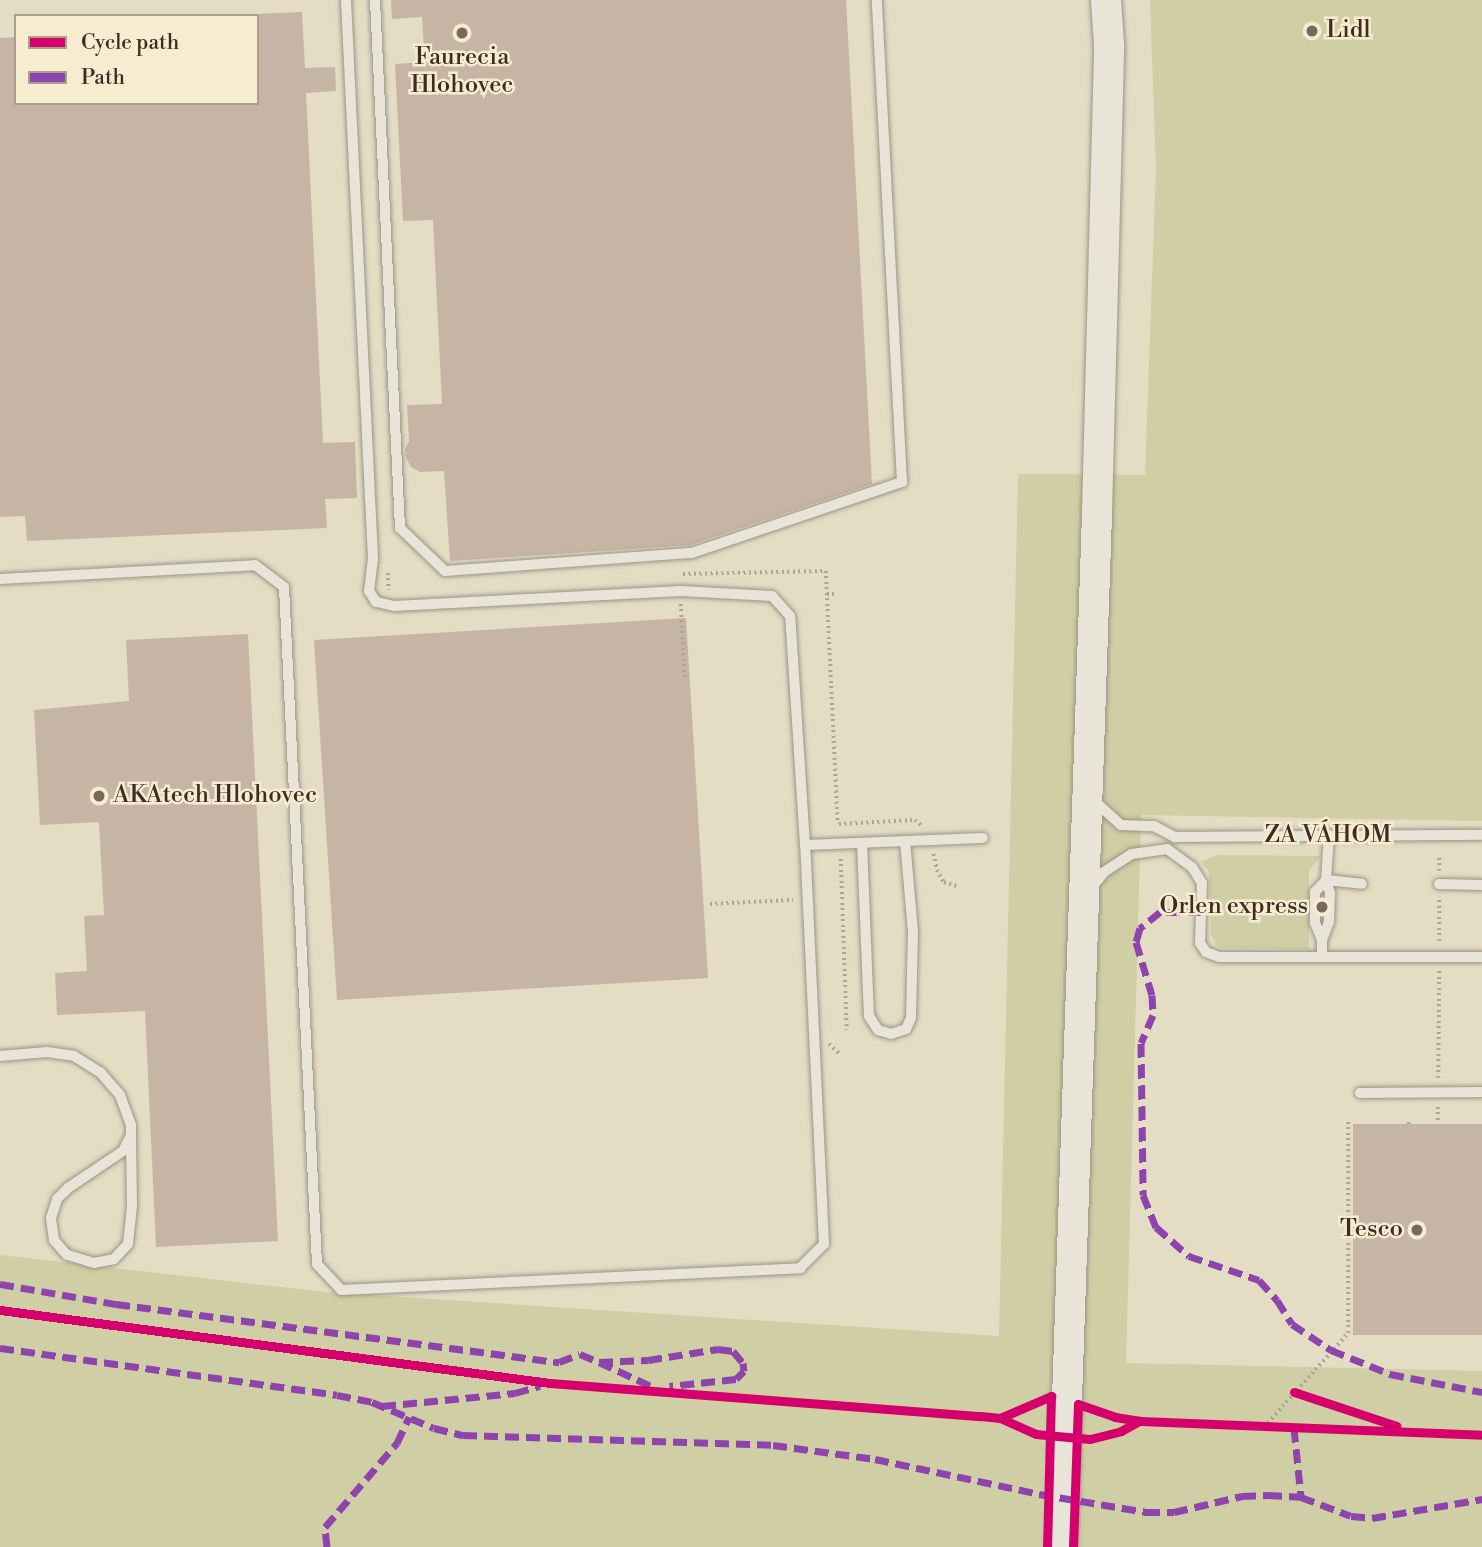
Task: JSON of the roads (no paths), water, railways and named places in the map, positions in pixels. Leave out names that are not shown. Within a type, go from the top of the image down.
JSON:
[{"type":"main road","points":[[1062,1547],[1109,45],[1106,0]]},
{"type":"lane","points":[[0,579],[255,565],[284,587],[317,1264],[341,1290],[800,1268],[824,1244],[805,845],[790,616],[772,596],[681,591],[394,606],[376,602],[369,591],[373,559],[346,0]]},
{"type":"lane","points":[[375,0],[400,528],[445,571],[692,553],[902,482],[877,0]]},
{"type":"lane","points":[[1109,45],[1115,0]]},
{"type":"lane","name":"ZA VÁHOM","points":[[1086,793],[1121,825],[1154,827],[1175,836],[1482,835]]},
{"type":"lane","points":[[1322,957],[1322,940],[1315,923],[1315,892],[1326,880],[1329,835]]},
{"type":"lane","points":[[1167,849],[1175,836]]},
{"type":"lane","points":[[805,845],[983,838]]},
{"type":"lane","points":[[862,843],[869,1016],[878,1030],[891,1034],[906,1029],[911,1018],[913,932],[905,841]]},
{"type":"lane","points":[[1083,897],[1104,872],[1132,854],[1167,849],[1192,867],[1202,883],[1200,943],[1206,952],[1219,957],[1482,957]]},
{"type":"lane","points":[[1326,880],[1362,884]]},
{"type":"lane","points":[[1439,884],[1482,885]]},
{"type":"lane","points":[[0,1055],[47,1052],[74,1056],[100,1072],[120,1096],[131,1135],[132,1206],[128,1244],[114,1259],[94,1263],[67,1255],[54,1240],[51,1218],[57,1199],[68,1188],[123,1151],[131,1135]]},
{"type":"lane","points":[[1360,1093],[1482,1092]]},
{"type":"place","name":"Lidl","points":[[1312,31]]},
{"type":"place","name":"Faurecia Hlohovec","points":[[462,33]]},
{"type":"place","name":"AKAtech Hlohovec","points":[[99,796]]},
{"type":"place","name":"Orlen express","points":[[1322,907]]},
{"type":"place","name":"Tesco","points":[[1417,1230]]}]
